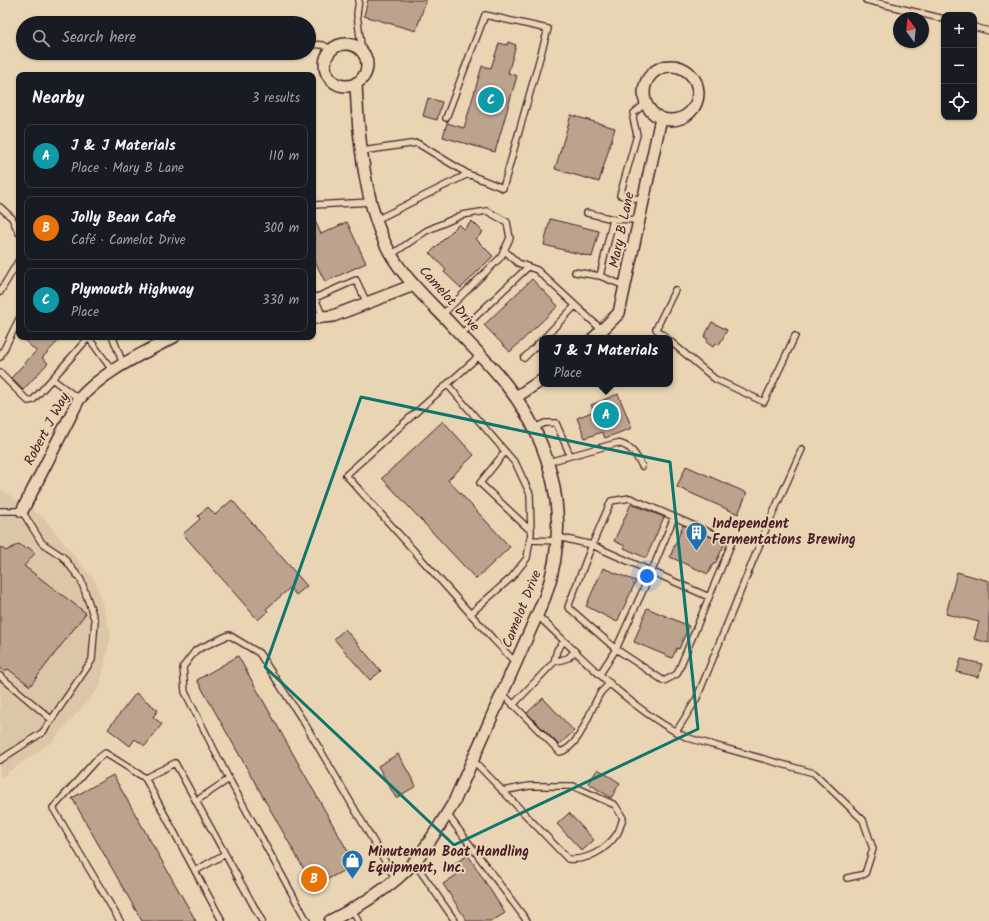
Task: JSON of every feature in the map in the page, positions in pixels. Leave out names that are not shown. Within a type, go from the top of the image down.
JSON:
[{"type":"street","points":[[344,45],[357,48],[362,53],[366,66],[365,73],[356,83],[343,86],[331,80],[327,75],[325,62],[332,50],[344,45]]},
{"type":"street","points":[[669,66],[678,67],[687,71],[693,77],[698,93],[692,109],[678,119],[670,120],[653,114],[646,103],[644,89],[647,80],[660,68],[669,66]]},
{"type":"street","name":"Camelot Drive","points":[[330,921],[352,910],[396,880],[414,862],[431,840],[447,814],[503,694],[537,615],[554,569],[558,539],[556,501],[548,462],[534,428],[516,397],[504,381],[414,285],[391,255],[376,220],[372,202],[358,122],[356,83]]},
{"type":"street","name":"Mary B Lane","points":[[598,334],[619,313],[661,118]]},
{"type":"street","points":[[318,318],[333,316],[414,285]]},
{"type":"street","name":"Robert J Way","points":[[22,510],[79,399],[90,387],[112,370],[168,340]]},
{"type":"street","points":[[516,397],[539,382]]},
{"type":"lane","points":[[359,0],[357,14],[362,53]]},
{"type":"lane","points":[[866,0],[941,18]]},
{"type":"lane","points":[[362,151],[417,143],[468,174],[503,188],[548,29],[485,15],[446,118]]},
{"type":"lane","points":[[977,28],[989,31]]},
{"type":"lane","points":[[316,45],[322,45],[332,50]]},
{"type":"lane","points":[[643,200],[620,195],[637,135],[633,118],[634,113],[646,103]]},
{"type":"lane","points":[[376,220],[468,174]]},
{"type":"lane","points":[[316,205],[372,202]]},
{"type":"lane","points":[[0,207],[12,218],[16,227]]},
{"type":"lane","points":[[391,255],[426,231],[462,215],[487,211],[507,222],[510,238],[501,257],[442,315]]},
{"type":"lane","points":[[587,213],[614,219],[639,220]]},
{"type":"lane","points":[[600,276],[614,219]]},
{"type":"lane","points":[[504,250],[518,263],[537,270],[575,306],[598,334]]},
{"type":"lane","points":[[0,292],[16,265]]},
{"type":"lane","points":[[460,335],[470,326],[473,319],[528,267]]},
{"type":"lane","points":[[575,272],[600,276],[625,286]]},
{"type":"lane","points":[[316,295],[356,280],[368,303]]},
{"type":"lane","points":[[663,335],[656,329],[675,290]]},
{"type":"lane","points":[[547,335],[575,306]]},
{"type":"lane","points":[[316,307],[318,318]]},
{"type":"lane","points":[[0,357],[16,325]]},
{"type":"lane","points":[[673,344],[715,380],[764,402],[795,336]]},
{"type":"lane","points":[[0,373],[28,401],[33,400],[85,340]]},
{"type":"lane","points":[[90,340],[112,370]]},
{"type":"lane","points":[[114,340],[123,364]]},
{"type":"lane","points":[[524,358],[539,343]]},
{"type":"lane","points":[[480,355],[346,475],[470,614],[516,662]]},
{"type":"lane","points":[[52,379],[79,399]]},
{"type":"lane","points":[[447,384],[516,464],[530,494],[531,530],[527,558],[512,577],[470,614]]},
{"type":"lane","points":[[534,428],[545,423],[556,423],[570,455]]},
{"type":"lane","points":[[548,462],[617,443],[632,448],[642,466]]},
{"type":"lane","points":[[676,732],[696,700],[768,524],[802,449]]},
{"type":"lane","points":[[505,452],[480,483],[531,530]]},
{"type":"lane","points":[[630,498],[732,542],[677,674],[664,681],[616,650],[568,607],[592,545],[610,501],[630,498]]},
{"type":"lane","points":[[0,511],[22,510],[42,542],[63,557],[81,580],[95,621],[92,660],[52,720],[43,732],[0,760]]},
{"type":"lane","points":[[600,674],[616,650],[652,573],[674,517]]},
{"type":"lane","points":[[530,540],[558,539],[592,545],[652,573],[709,597]]},
{"type":"lane","points":[[537,615],[610,683],[656,721],[694,740],[814,773],[863,820],[873,849],[865,874],[847,878]]},
{"type":"lane","points":[[307,921],[229,779],[185,692],[183,667],[196,650],[229,635],[259,653],[305,724],[396,880]]},
{"type":"lane","points":[[513,705],[554,662],[557,650],[564,641]]},
{"type":"lane","points":[[554,662],[568,658],[575,651]]},
{"type":"lane","points":[[0,676],[52,720]]},
{"type":"lane","points":[[503,694],[559,752],[563,752],[568,750],[575,742],[601,692],[610,683]]},
{"type":"lane","points":[[120,921],[53,808],[95,761],[105,753],[144,778],[222,921]]},
{"type":"lane","points":[[473,760],[502,791],[568,859],[576,860],[591,856],[603,848],[618,833],[622,818],[615,805],[573,786],[529,786],[502,791]]},
{"type":"lane","points":[[144,778],[175,763],[262,921]]},
{"type":"lane","points":[[196,801],[229,779]]},
{"type":"lane","points":[[447,814],[527,921]]},
{"type":"lane","points":[[194,871],[225,854]]},
{"type":"lane","points":[[414,862],[455,921]]},
{"type":"lane","points":[[352,910],[358,921]]},
{"type":"highlighted area","points":[[361,397],[670,462],[698,729],[454,845],[265,667]]},
{"type":"shaded area","points":[[0,489],[43,517],[96,582],[111,634],[100,687],[52,742],[0,778]]},
{"type":"building","points":[[368,0],[426,0],[416,31],[364,16]]},
{"type":"building","points":[[508,42],[516,45],[508,73],[517,76],[495,152],[443,137],[447,123],[464,128],[482,66],[491,68],[499,43],[507,45]]},
{"type":"building","points":[[428,98],[442,102],[437,120],[423,116]]},
{"type":"building","points":[[571,115],[615,128],[599,182],[555,169]]},
{"type":"building","points":[[550,219],[599,231],[592,257],[544,245]]},
{"type":"building","points":[[472,221],[483,232],[476,239],[493,256],[461,288],[444,272],[446,270],[430,253],[459,224],[464,229]]},
{"type":"building","points":[[347,222],[366,263],[325,282],[316,263],[316,223],[321,234]]},
{"type":"building","points":[[532,279],[558,306],[510,352],[484,325]]},
{"type":"building","points":[[712,322],[727,330],[719,345],[715,343],[713,347],[706,342],[708,339],[704,337]]},
{"type":"building","points":[[24,340],[59,340],[42,358],[48,363],[23,390],[11,378],[36,351]]},
{"type":"building","points":[[618,394],[632,428],[605,438],[602,432],[585,438],[577,418],[594,411],[591,405]]},
{"type":"building","points":[[443,421],[474,455],[448,480],[510,547],[476,579],[382,478]]},
{"type":"building","points":[[686,466],[747,493],[738,514],[677,487]]},
{"type":"building","points":[[232,500],[307,586],[296,595],[290,588],[266,609],[268,611],[258,620],[183,534],[200,519],[198,516],[208,507],[215,515]]},
{"type":"building","points":[[631,504],[664,517],[646,558],[624,548],[625,546],[614,541]]},
{"type":"building","name":"Independent Fermentations Brewing","points":[[683,525],[725,543],[715,564],[713,564],[708,574],[670,557]]},
{"type":"building","points":[[19,544],[26,549],[28,547],[35,553],[24,566],[86,613],[30,686],[8,669],[5,672],[0,668],[0,547],[6,551]]},
{"type":"building","points":[[603,568],[636,581],[617,622],[586,606]]},
{"type":"building","points":[[957,572],[989,581],[989,643],[974,639],[979,622],[946,614]]},
{"type":"building","points":[[647,608],[689,626],[679,649],[677,648],[672,658],[634,642]]},
{"type":"building","points":[[345,629],[381,671],[370,680],[334,639]]},
{"type":"building","points":[[238,656],[355,864],[314,887],[197,680]]},
{"type":"building","points":[[961,659],[982,664],[978,677],[957,672]]},
{"type":"building","points":[[136,693],[158,710],[153,717],[162,724],[145,746],[135,739],[130,746],[108,729]]},
{"type":"building","points":[[543,698],[574,731],[559,745],[527,713]]},
{"type":"building","points":[[398,754],[416,786],[396,798],[378,766]]},
{"type":"building","points":[[598,769],[620,783],[611,798],[588,783]]},
{"type":"building","points":[[113,775],[196,921],[142,921],[72,798]]},
{"type":"building","points":[[569,813],[594,840],[582,851],[557,824]]},
{"type":"building","points":[[468,855],[505,913],[492,921],[467,921],[443,884],[458,874],[452,865]]},
{"type":"place","name":"Plymouth Highway","points":[[491,100]]},
{"type":"place","name":"J & J Materials","points":[[606,415]]},
{"type":"place","name":"Independent Fermentations Brewing","points":[[697,552]]},
{"type":"place","name":"Jolly Bean Cafe","points":[[314,879]]},
{"type":"place","name":"Minuteman Boat Handling Equipment, Inc.","points":[[352,880]]}]
